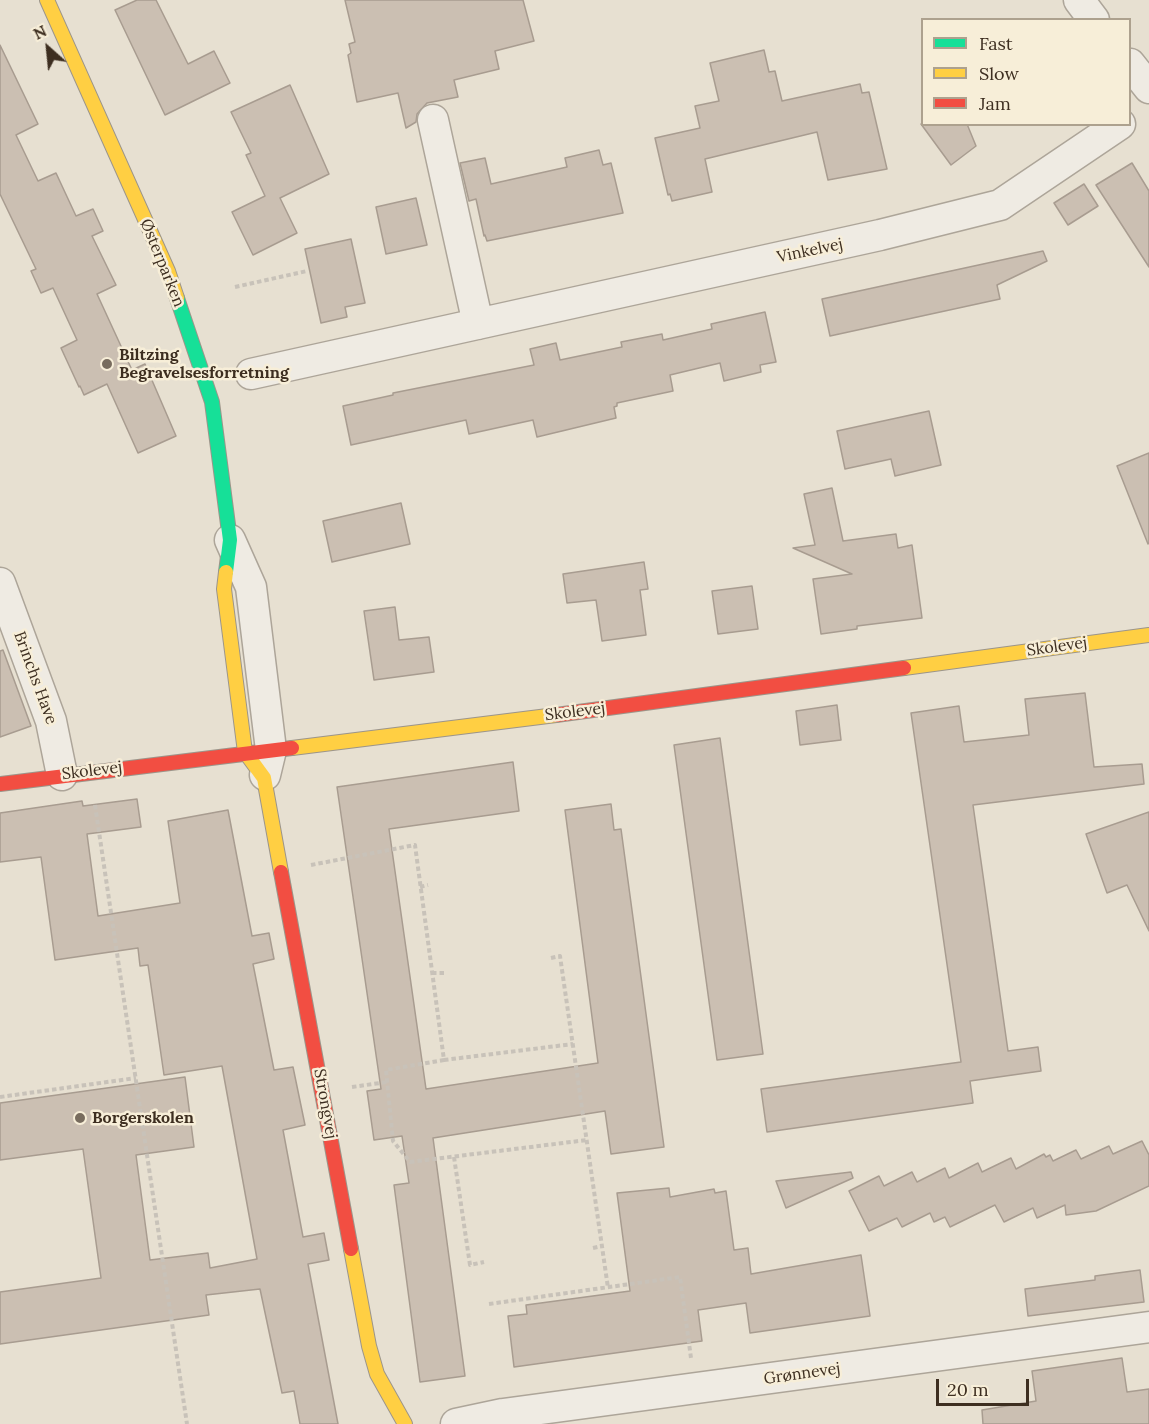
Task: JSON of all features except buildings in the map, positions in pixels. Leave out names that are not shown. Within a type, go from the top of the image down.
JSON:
[{"type":"street","name":"Østerparken","points":[[47,0],[168,271],[212,402],[230,540],[251,587],[258,751]]},
{"type":"street","points":[[1079,0],[1092,18]]},
{"type":"street","points":[[1131,65],[1149,88]]},
{"type":"street","points":[[1131,117],[1149,105]]},
{"type":"street","points":[[433,120],[478,324]]},
{"type":"street","name":"Vinkelvej","points":[[251,374],[880,235],[1000,205],[1117,126]]},
{"type":"street","name":"Brinchs Have","points":[[0,583],[51,721],[76,773]]},
{"type":"street","name":"Skolevej","points":[[0,784],[610,707],[1149,635]]},
{"type":"street","name":"Strongvej","points":[[258,751],[369,1346],[377,1374],[405,1424]]},
{"type":"street","name":"Grønnevej","points":[[456,1424],[503,1414],[1149,1327]]},
{"type":"path","points":[[236,287],[307,271]]},
{"type":"path","points":[[76,773],[136,1078],[187,1424]]},
{"type":"path","points":[[281,871],[415,845],[444,1059]]},
{"type":"path","points":[[420,887],[428,885]]},
{"type":"path","points":[[551,958],[561,956],[608,1288]]},
{"type":"path","points":[[432,973],[446,973]]},
{"type":"path","points":[[573,1044],[444,1059],[386,1070],[393,1141],[411,1162],[587,1140]]},
{"type":"path","points":[[0,1097],[136,1078]]},
{"type":"path","points":[[454,1156],[470,1265],[484,1262]]},
{"type":"path","points":[[593,1248],[602,1246]]},
{"type":"path","points":[[489,1304],[680,1277],[695,1388]]},
{"type":"traffic: fast","points":[[177,298],[212,402],[230,540],[226,572]]},
{"type":"traffic: slow","points":[[47,0],[168,271],[177,298]]},
{"type":"traffic: slow","points":[[226,572],[224,589],[245,752],[264,778],[281,872]]},
{"type":"traffic: slow","points":[[904,668],[1149,635]]},
{"type":"traffic: slow","points":[[292,748],[556,715]]},
{"type":"traffic: slow","points":[[351,1249],[369,1346],[377,1374],[405,1424]]},
{"type":"traffic: jam","points":[[556,715],[904,668]]},
{"type":"traffic: jam","points":[[0,784],[292,748]]},
{"type":"traffic: jam","points":[[281,872],[351,1249]]},
{"type":"place","name":"Biltzing Begravelsesforretning","points":[[107,364]]},
{"type":"place","name":"Borgerskolen","points":[[80,1118]]}]
